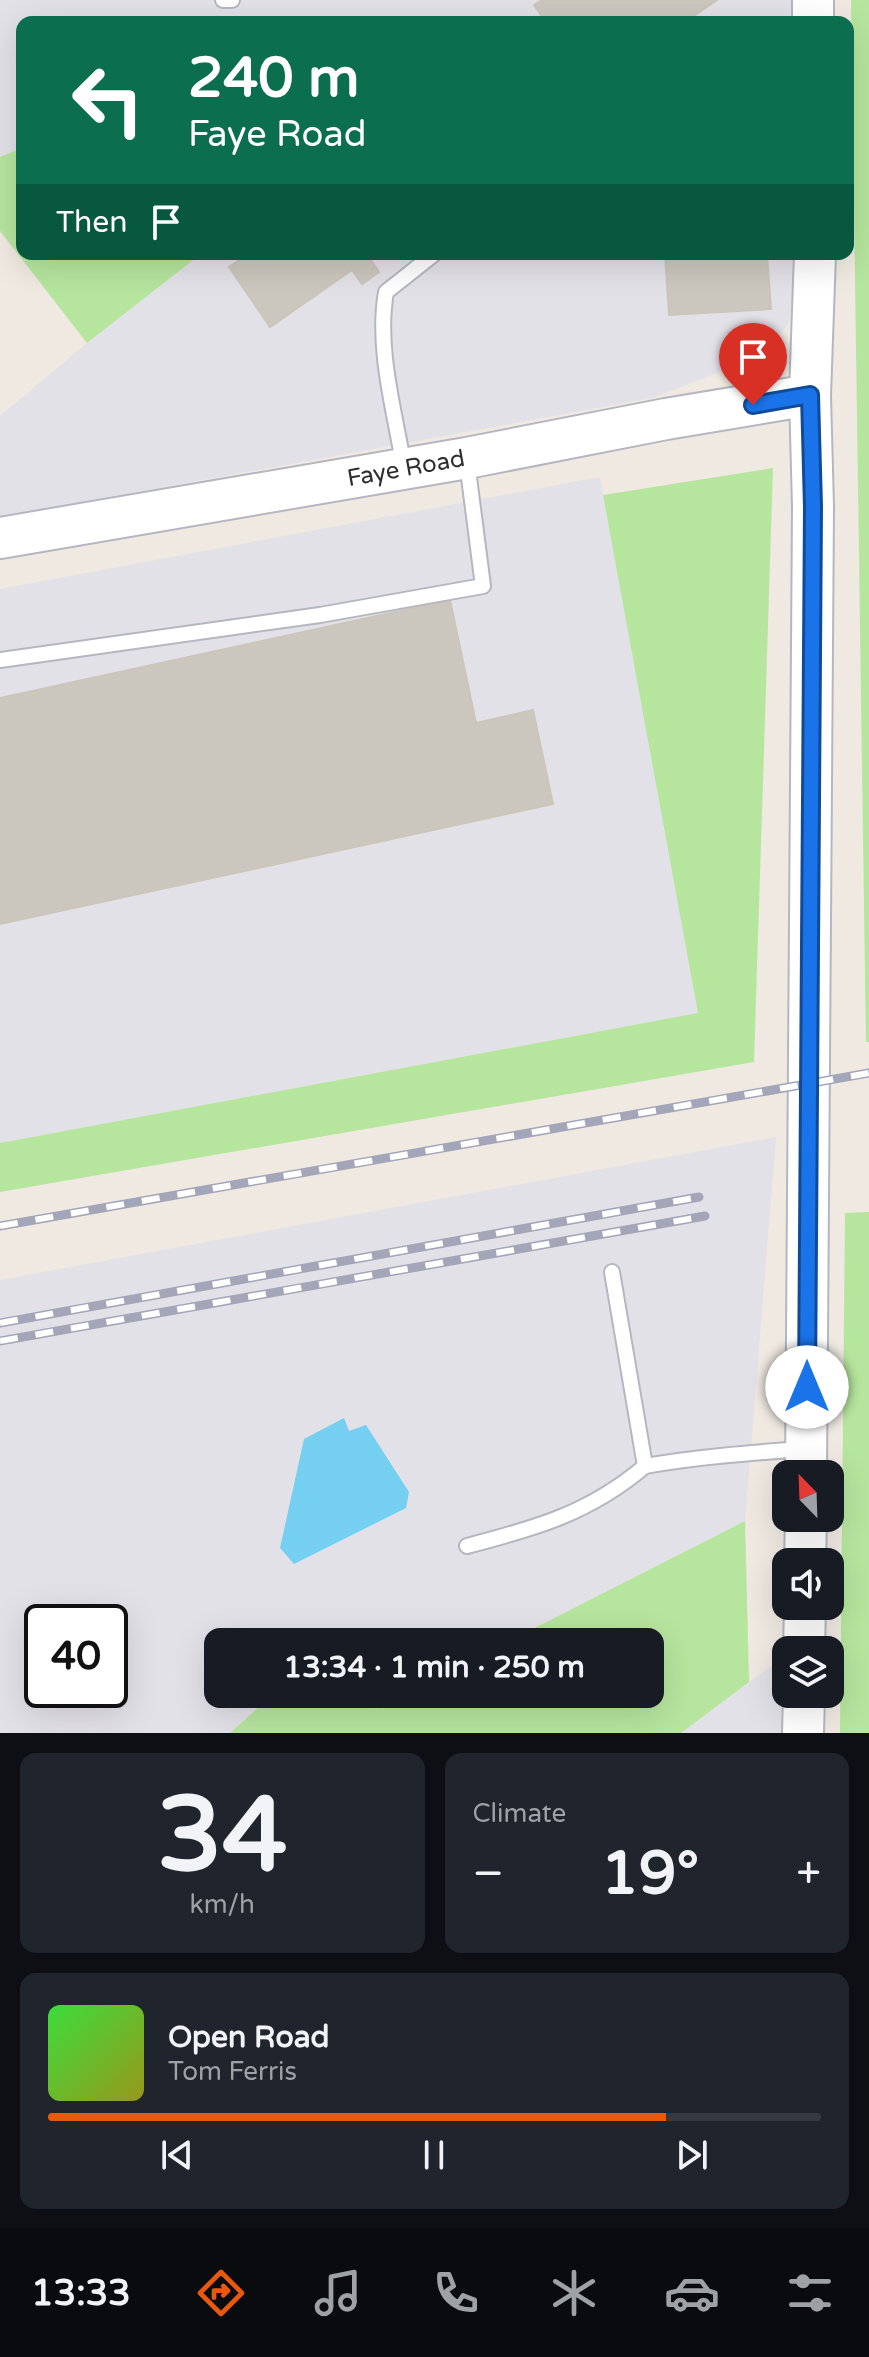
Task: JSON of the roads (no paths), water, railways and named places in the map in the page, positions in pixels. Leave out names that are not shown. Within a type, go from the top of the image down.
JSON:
[{"type":"street","points":[[806,1460],[813,507],[810,395],[815,260]]},
{"type":"street","name":"Faye Road","points":[[0,538],[467,458],[666,419],[810,395]]},
{"type":"street","points":[[803,1733],[804,1708]]},
{"type":"lane","points":[[223,0],[232,0]]},
{"type":"lane","points":[[404,469],[384,348],[384,307],[386,292],[426,260]]},
{"type":"lane","points":[[0,660],[258,625],[483,586],[467,458]]},
{"type":"lane","points":[[612,1272],[645,1466]]},
{"type":"lane","points":[[467,1546],[549,1524],[587,1507],[645,1466],[696,1457],[785,1460]]},
{"type":"water","points":[[344,1418],[349,1431],[366,1425],[409,1492],[406,1508],[294,1564],[280,1548],[304,1439]]},
{"type":"railway","points":[[0,1226],[869,1073]]},
{"type":"railway","points":[[0,1323],[699,1197]]},
{"type":"railway","points":[[0,1341],[705,1216]]}]
